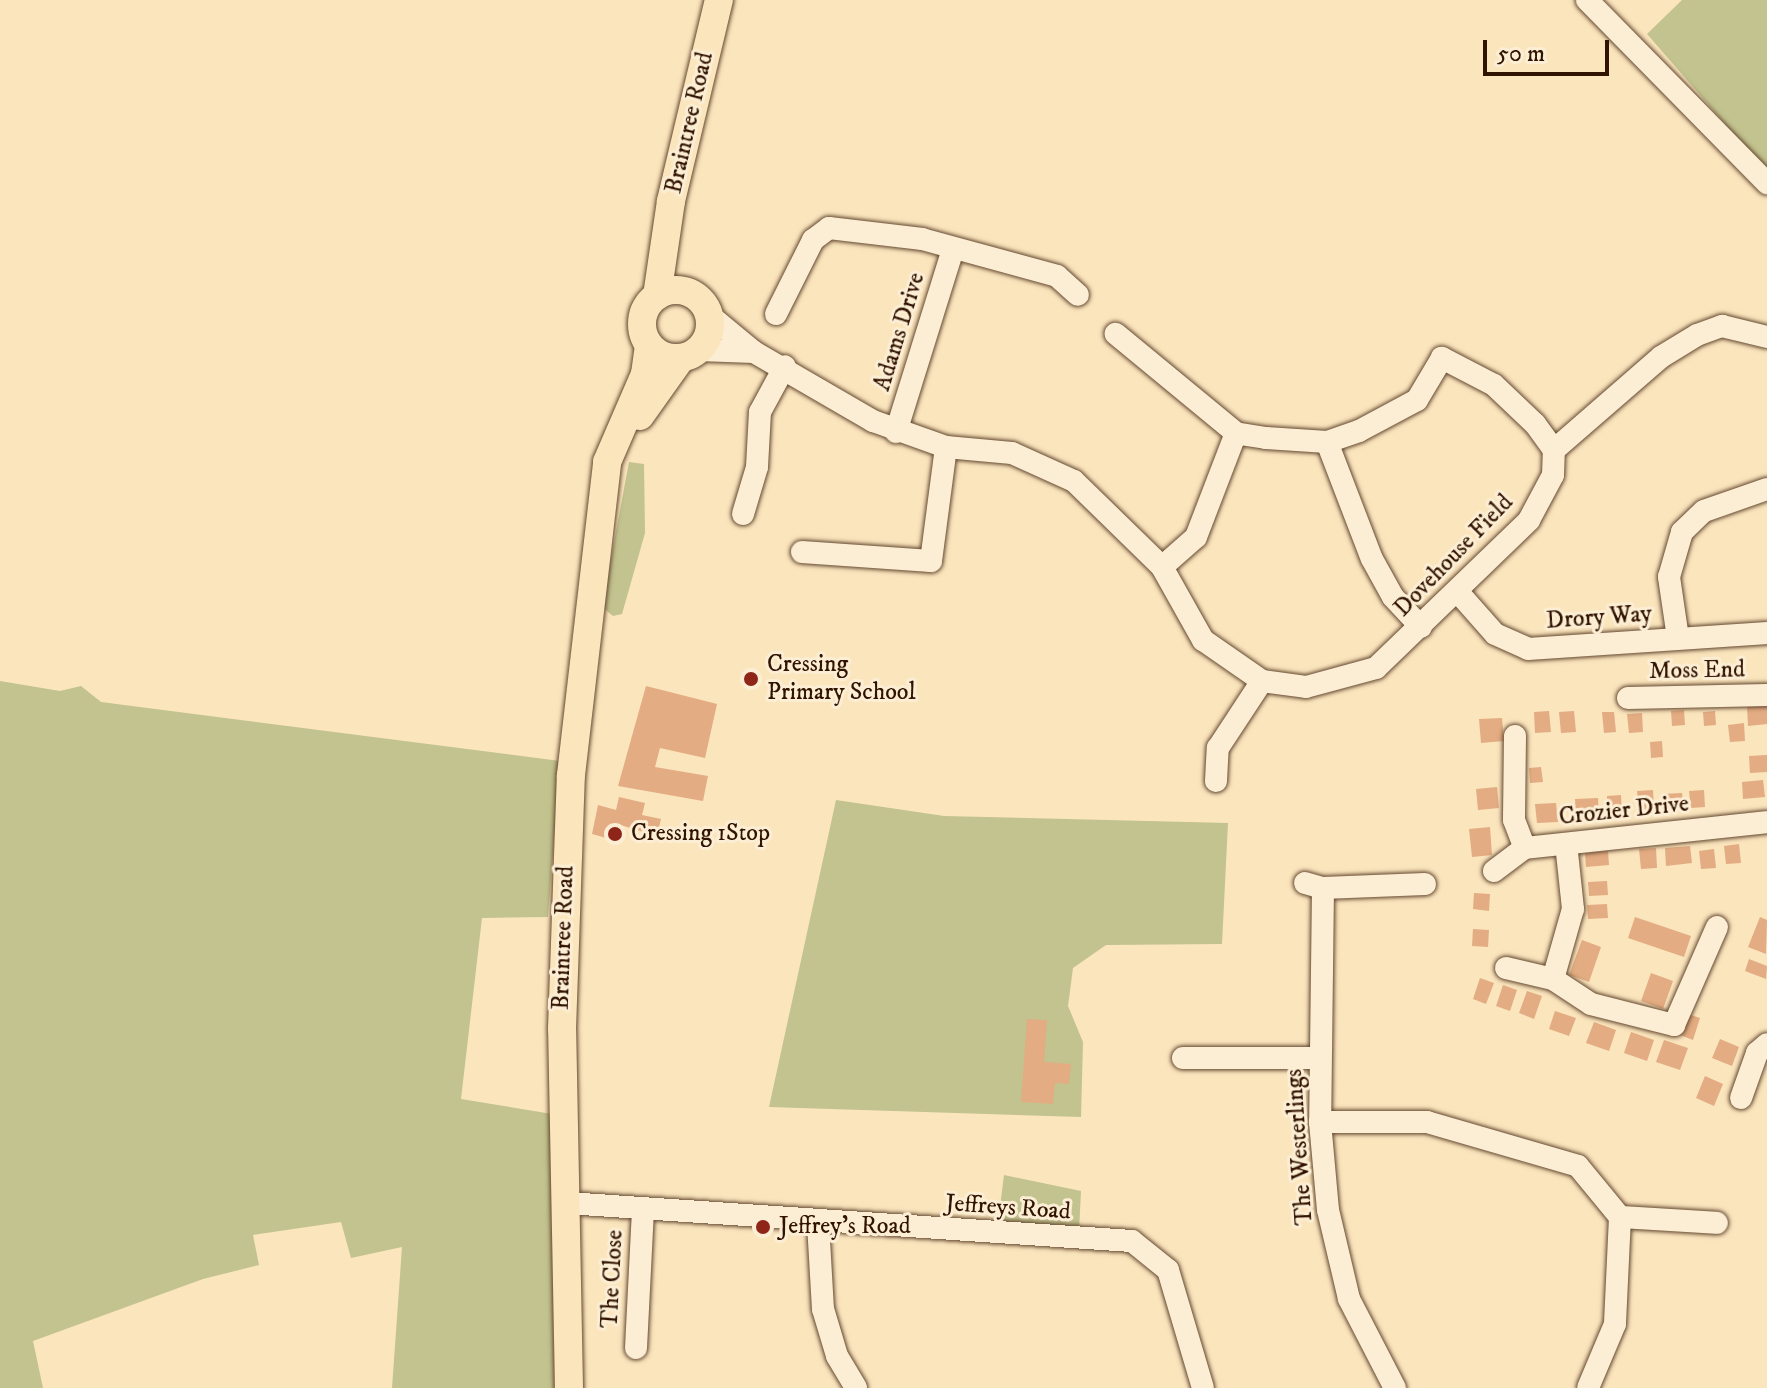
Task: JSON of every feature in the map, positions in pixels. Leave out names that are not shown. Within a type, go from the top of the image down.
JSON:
[{"type":"main road","name":"Braintree Road","points":[[657,296],[671,201],[719,0]]},
{"type":"main road","points":[[666,247],[700,304],[708,333],[690,354],[649,346],[642,319],[657,296],[700,304]]},
{"type":"main road","name":"Braintree Road","points":[[569,1388],[565,870],[578,690],[615,434],[645,374],[649,346]]},
{"type":"main road","name":"Braintree Road","points":[[607,490],[641,416],[690,354]]},
{"type":"street","points":[[1587,0],[1767,183]]},
{"type":"street","name":"Adams Drive","points":[[776,314],[813,240],[829,228],[953,249],[1057,276],[1078,295]]},
{"type":"street","name":"Adams Drive","points":[[896,432],[953,249]]},
{"type":"street","name":"Dovehouse Field","points":[[700,304],[754,352],[785,366],[896,432],[946,447],[1012,453],[1052,467],[1090,493],[1162,567],[1203,640],[1262,681],[1306,687],[1359,678],[1421,627],[1529,520],[1553,475],[1554,450]]},
{"type":"street","points":[[1116,334],[1236,433],[1327,442],[1417,400],[1442,358],[1494,385],[1554,450],[1661,357],[1697,335],[1722,326],[1767,337]]},
{"type":"street","name":"Dovehouse Field","points":[[690,354],[754,352]]},
{"type":"street","points":[[743,514],[757,467],[760,412],[785,366]]},
{"type":"street","points":[[1162,567],[1196,537],[1236,433]]},
{"type":"street","points":[[1327,442],[1372,559],[1393,597],[1421,627]]},
{"type":"street","points":[[802,552],[931,561],[946,447]]},
{"type":"street","points":[[1678,638],[1669,577],[1682,532],[1704,511],[1767,489]]},
{"type":"street","name":"Drory Way","points":[[1457,591],[1495,634],[1528,649],[1767,633]]},
{"type":"street","points":[[1216,781],[1218,748],[1262,681]]},
{"type":"street","name":"Moss End","points":[[1628,698],[1767,695]]},
{"type":"street","points":[[1494,871],[1525,848],[1514,820],[1515,736]]},
{"type":"street","name":"Crozier Drive","points":[[1525,848],[1767,822]]},
{"type":"street","points":[[1553,979],[1573,909],[1566,844]]},
{"type":"street","name":"The Westerlings","points":[[1395,1388],[1349,1299],[1336,1256],[1320,1122],[1314,886],[1425,884]]},
{"type":"street","points":[[1506,968],[1553,979],[1591,1004],[1674,1025],[1717,927]]},
{"type":"street","points":[[1741,1098],[1757,1053],[1767,1044]]},
{"type":"street","points":[[1183,1058],[1320,1058]]},
{"type":"street","points":[[1320,1122],[1427,1122],[1578,1166],[1620,1217],[1615,1324],[1588,1388]]},
{"type":"street","name":"Jeffreys Road","points":[[567,1203],[643,1212],[1132,1241],[1168,1270],[1203,1388]]},
{"type":"street","name":"The Close","points":[[636,1348],[643,1212]]},
{"type":"street","points":[[1620,1217],[1717,1223]]},
{"type":"street","points":[[818,1223],[823,1309],[837,1356],[856,1388]]},
{"type":"green space","points":[[1682,0],[1767,0],[1767,172],[1647,34]]},
{"type":"green space","points":[[629,462],[644,464],[645,533],[622,614],[613,616],[602,607]]},
{"type":"green space","points":[[0,681],[60,691],[81,686],[101,702],[560,761],[548,917],[482,918],[461,1099],[552,1114],[554,1388],[392,1388],[402,1247],[351,1258],[341,1222],[253,1235],[259,1265],[203,1279],[33,1341],[43,1388],[0,1388]]},
{"type":"green space","points":[[836,800],[944,816],[1228,823],[1222,944],[1106,945],[1073,968],[1068,1006],[1083,1042],[1081,1117],[769,1107]]},
{"type":"green space","points":[[1004,1175],[1081,1191],[1079,1231],[1007,1225],[999,1215]]},
{"type":"building","name":"Cressing Primary School","points":[[646,686],[717,704],[705,758],[660,748],[655,767],[708,776],[703,801],[618,786]]},
{"type":"building","points":[[1767,705],[1767,724],[1748,726],[1747,707]]},
{"type":"building","points":[[1684,710],[1685,725],[1672,726],[1671,711]]},
{"type":"building","points":[[1549,711],[1551,732],[1535,733],[1534,712]]},
{"type":"building","points":[[1574,711],[1576,732],[1561,733],[1559,712]]},
{"type":"building","points":[[1715,711],[1716,725],[1704,726],[1703,712]]},
{"type":"building","points":[[1602,712],[1614,712],[1616,732],[1604,733]]},
{"type":"building","points":[[1642,713],[1643,732],[1629,733],[1627,714]]},
{"type":"building","points":[[1502,718],[1504,741],[1481,743],[1479,719]]},
{"type":"building","points":[[1744,723],[1745,741],[1730,742],[1728,725]]},
{"type":"building","points":[[1662,741],[1663,757],[1651,758],[1650,742]]},
{"type":"building","points":[[1767,755],[1767,772],[1750,773],[1749,756]]},
{"type":"building","points":[[1541,767],[1543,782],[1530,783],[1529,768]]},
{"type":"building","points":[[1763,780],[1765,797],[1743,799],[1742,782]]},
{"type":"building","points":[[1497,787],[1499,808],[1478,810],[1476,789]]},
{"type":"building","points":[[1653,790],[1654,809],[1639,810],[1637,791]]},
{"type":"building","points":[[1704,790],[1705,807],[1691,808],[1689,791]]},
{"type":"building","points":[[1682,793],[1684,810],[1663,811],[1662,794]]},
{"type":"building","points":[[1621,795],[1622,813],[1608,814],[1607,796]]},
{"type":"building","points":[[619,797],[645,803],[642,815],[661,819],[657,836],[614,823],[610,839],[592,834],[598,805],[616,810]]},
{"type":"building","points":[[1598,798],[1599,816],[1576,818],[1575,799]]},
{"type":"building","points":[[1556,803],[1558,822],[1537,823],[1535,804]]},
{"type":"building","points":[[1490,827],[1492,855],[1472,857],[1469,829]]},
{"type":"building","points":[[1739,844],[1741,863],[1726,864],[1724,846]]},
{"type":"building","points":[[1690,846],[1692,863],[1666,866],[1665,848]]},
{"type":"building","points":[[1656,848],[1657,868],[1641,869],[1639,849]]},
{"type":"building","points":[[1714,849],[1716,868],[1701,869],[1699,851]]},
{"type":"building","points":[[1608,851],[1609,865],[1586,867],[1585,853]]},
{"type":"building","points":[[1607,881],[1608,895],[1589,896],[1588,882]]},
{"type":"building","points":[[1474,893],[1490,894],[1489,911],[1473,909]]},
{"type":"building","points":[[1607,904],[1608,918],[1588,919],[1587,905]]},
{"type":"building","points":[[1635,917],[1691,936],[1684,957],[1628,938]]},
{"type":"building","points":[[1760,917],[1767,920],[1766,954],[1748,947]]},
{"type":"building","points":[[1473,929],[1489,930],[1488,947],[1472,946]]},
{"type":"building","points":[[1582,940],[1601,947],[1589,982],[1569,975]]},
{"type":"building","points":[[1749,959],[1767,966],[1766,979],[1745,971]]},
{"type":"building","points":[[1651,973],[1673,981],[1663,1009],[1641,1001]]},
{"type":"building","points":[[1480,978],[1494,983],[1486,1004],[1473,999]]},
{"type":"building","points":[[1503,985],[1517,990],[1510,1011],[1496,1006]]},
{"type":"building","points":[[1527,991],[1542,996],[1534,1019],[1519,1013]]},
{"type":"building","points":[[1555,1011],[1576,1018],[1569,1036],[1549,1029]]},
{"type":"building","points":[[1688,1014],[1700,1018],[1693,1040],[1680,1035]]},
{"type":"building","points":[[1027,1019],[1047,1020],[1044,1062],[1071,1064],[1069,1084],[1055,1083],[1053,1104],[1021,1102]]},
{"type":"building","points":[[1594,1022],[1616,1030],[1609,1051],[1586,1043]]},
{"type":"building","points":[[1631,1032],[1654,1040],[1647,1061],[1624,1053]]},
{"type":"building","points":[[1720,1039],[1739,1047],[1732,1066],[1712,1058]]},
{"type":"building","points":[[1664,1040],[1688,1048],[1680,1070],[1656,1062]]},
{"type":"building","points":[[1705,1076],[1723,1084],[1714,1106],[1696,1098]]},
{"type":"place","name":"Cressing Primary School","points":[[751,679]]},
{"type":"place","name":"Cressing 1Stop","points":[[615,834]]},
{"type":"place","name":"Jeffrey's Road","points":[[763,1227]]}]
